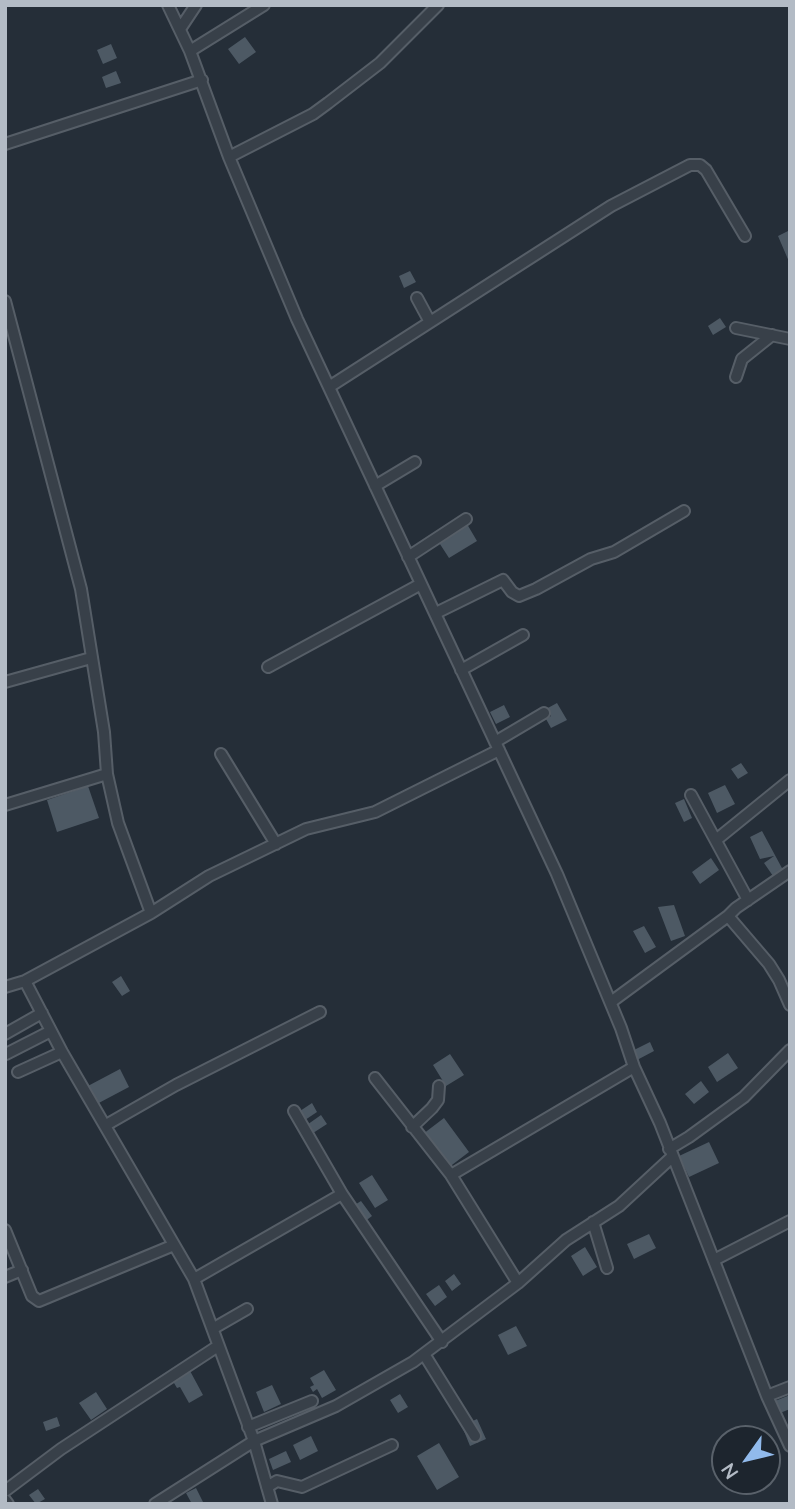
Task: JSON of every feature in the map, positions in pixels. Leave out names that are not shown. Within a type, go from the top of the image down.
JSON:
[{"type":"street","points":[[168,5],[202,80],[229,157],[297,319],[557,873],[767,1396],[790,1446]]},
{"type":"street","points":[[180,29],[196,5]]},
{"type":"street","points":[[190,51],[264,5]]},
{"type":"street","points":[[229,157],[313,114],[355,84],[408,37],[438,5]]},
{"type":"street","points":[[5,144],[202,80]]},
{"type":"street","points":[[329,387],[628,195],[690,165],[700,165],[706,170],[745,236]]},
{"type":"street","points":[[416,299],[430,322]]},
{"type":"street","points":[[5,301],[81,589],[104,732],[107,774],[118,823],[151,913]]},
{"type":"street","points":[[736,328],[790,339]]},
{"type":"street","points":[[736,377],[742,359],[772,335]]},
{"type":"street","points":[[374,486],[415,462]]},
{"type":"street","points":[[436,613],[503,580],[512,592],[519,596],[536,589],[591,559],[614,552],[684,510]]},
{"type":"street","points":[[408,557],[467,519]]},
{"type":"street","points":[[268,667],[421,584]]},
{"type":"street","points":[[461,670],[523,635]]},
{"type":"street","points":[[5,682],[91,659]]},
{"type":"street","points":[[5,987],[25,981],[151,913],[209,876],[276,844],[306,830],[375,812],[497,746],[544,713]]},
{"type":"street","points":[[220,754],[276,844]]},
{"type":"street","points":[[5,804],[107,774]]},
{"type":"street","points":[[716,840],[790,780]]},
{"type":"street","points":[[691,794],[748,900]]},
{"type":"street","points":[[611,1002],[790,871]]},
{"type":"street","points":[[728,916],[769,964],[790,1005]]},
{"type":"street","points":[[25,981],[62,1052],[194,1279],[254,1441],[272,1504]]},
{"type":"street","points":[[106,1125],[176,1085],[320,1012]]},
{"type":"street","points":[[5,1034],[42,1013]]},
{"type":"street","points":[[6,1054],[51,1031]]},
{"type":"street","points":[[155,1504],[254,1441],[336,1406],[442,1342],[518,1283],[566,1240],[619,1206],[671,1153],[744,1097],[790,1050]]},
{"type":"street","points":[[18,1072],[62,1052]]},
{"type":"street","points":[[451,1175],[634,1067]]},
{"type":"street","points":[[375,1078],[451,1175],[518,1283]]},
{"type":"street","points":[[412,1126],[438,1100],[439,1086]]},
{"type":"street","points":[[294,1111],[342,1194],[442,1342]]},
{"type":"street","points":[[194,1279],[342,1194]]},
{"type":"street","points":[[714,1260],[790,1221]]},
{"type":"street","points":[[593,1222],[607,1268]]},
{"type":"street","points":[[5,1230],[32,1296],[39,1301],[174,1245]]},
{"type":"street","points":[[5,1278],[22,1270]]},
{"type":"street","points":[[214,1328],[247,1310]]},
{"type":"street","points":[[5,1491],[61,1449],[218,1346]]},
{"type":"street","points":[[424,1354],[475,1436]]},
{"type":"street","points":[[767,1396],[790,1387]]},
{"type":"street","points":[[248,1427],[312,1401]]},
{"type":"street","points":[[267,1487],[277,1481],[302,1487],[392,1444]]},
{"type":"building","points":[[245,37],[256,52],[239,64],[228,49]]},
{"type":"building","points":[[111,44],[117,58],[103,64],[97,50]]},
{"type":"building","points":[[116,71],[121,83],[106,88],[102,77]]},
{"type":"building","points":[[790,230],[790,264],[778,236]]},
{"type":"building","points":[[410,271],[416,282],[404,288],[399,276]]},
{"type":"building","points":[[720,318],[726,327],[713,335],[708,326]]},
{"type":"building","points":[[467,524],[477,541],[449,558],[438,541]]},
{"type":"building","points":[[557,703],[567,720],[551,728],[546,719],[551,716],[546,709]]},
{"type":"building","points":[[504,705],[510,717],[496,724],[490,712]]},
{"type":"building","points":[[741,763],[748,773],[738,779],[731,769]]},
{"type":"building","points":[[725,785],[735,804],[717,813],[708,793]]},
{"type":"building","points":[[88,786],[99,818],[57,832],[47,800]]},
{"type":"building","points":[[684,799],[692,818],[684,822],[675,803]]},
{"type":"building","points":[[762,831],[783,870],[773,876],[764,863],[774,856],[760,859],[750,837]]},
{"type":"building","points":[[711,858],[719,870],[700,884],[692,872]]},
{"type":"building","points":[[674,905],[685,936],[671,941],[658,907]]},
{"type":"building","points":[[644,926],[656,947],[645,953],[633,931]]},
{"type":"building","points":[[121,976],[130,991],[122,996],[112,982]]},
{"type":"building","points":[[650,1042],[654,1051],[637,1060],[632,1051]]},
{"type":"building","points":[[728,1053],[738,1068],[717,1082],[708,1067]]},
{"type":"building","points":[[450,1054],[464,1075],[446,1086],[433,1065]]},
{"type":"building","points":[[120,1069],[129,1087],[95,1105],[86,1087]]},
{"type":"building","points":[[701,1081],[709,1092],[694,1104],[685,1094]]},
{"type":"building","points":[[312,1103],[317,1112],[302,1122],[297,1113]]},
{"type":"building","points":[[321,1115],[327,1124],[310,1135],[304,1127]]},
{"type":"building","points":[[444,1118],[469,1152],[448,1168],[423,1134]]},
{"type":"building","points":[[709,1142],[719,1163],[689,1177],[679,1156]]},
{"type":"building","points":[[372,1175],[388,1200],[375,1208],[359,1183]]},
{"type":"building","points":[[361,1201],[372,1216],[364,1222],[353,1206]]},
{"type":"building","points":[[649,1234],[656,1248],[634,1259],[627,1244]]},
{"type":"building","points":[[585,1247],[597,1267],[583,1276],[571,1256]]},
{"type":"building","points":[[454,1274],[461,1284],[452,1291],[445,1281]]},
{"type":"building","points":[[439,1285],[447,1297],[435,1306],[426,1294]]},
{"type":"building","points":[[516,1326],[527,1346],[508,1355],[498,1335]]},
{"type":"building","points":[[189,1369],[203,1395],[189,1403],[171,1378]]},
{"type":"building","points":[[324,1370],[336,1390],[322,1398],[317,1389],[313,1392],[310,1387],[314,1385],[310,1378]]},
{"type":"building","points":[[272,1385],[281,1404],[264,1412],[256,1392]]},
{"type":"building","points":[[96,1392],[107,1409],[91,1420],[79,1403]]},
{"type":"building","points":[[400,1394],[408,1407],[398,1413],[390,1400]]},
{"type":"building","points":[[790,1395],[790,1409],[780,1413],[775,1401]]},
{"type":"building","points":[[57,1417],[60,1426],[46,1431],[43,1422]]},
{"type":"building","points":[[477,1419],[486,1439],[470,1446],[462,1426]]},
{"type":"building","points":[[311,1436],[318,1451],[300,1460],[293,1445]]},
{"type":"building","points":[[439,1443],[459,1477],[437,1490],[417,1456]]},
{"type":"building","points":[[286,1451],[291,1462],[273,1470],[269,1459]]},
{"type":"building","points":[[196,1488],[204,1504],[192,1504],[186,1493]]},
{"type":"building","points":[[38,1489],[45,1499],[36,1504],[29,1495]]}]
